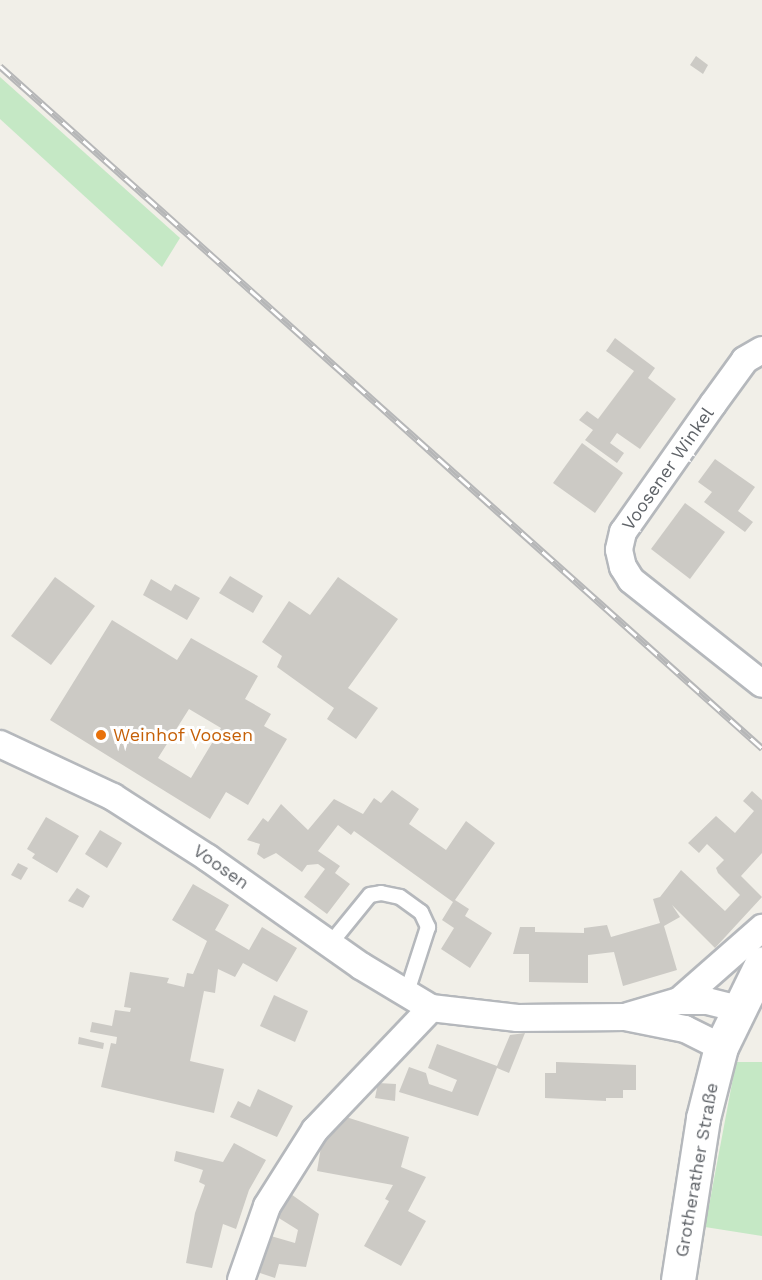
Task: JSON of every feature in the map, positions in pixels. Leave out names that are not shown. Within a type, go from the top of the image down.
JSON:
[{"type":"street","name":"Voosener Winkel","points":[[762,350],[745,360],[713,404],[623,532],[619,550],[631,580],[762,684]]},
{"type":"street","name":"Voosen","points":[[0,744],[113,797],[406,995],[431,1008],[517,1018],[625,1017],[685,1029],[721,1047]]},
{"type":"street","points":[[679,1001],[762,928]]},
{"type":"street","name":"Grotherather Straße","points":[[678,1280],[703,1118],[721,1047],[738,1008],[762,963]]},
{"type":"street","points":[[625,1017],[679,1001],[707,1001],[738,1008]]},
{"type":"street","points":[[241,1280],[267,1206],[315,1130],[431,1008]]},
{"type":"lane","points":[[330,944],[370,895],[381,893],[400,897],[421,912],[428,927],[406,995]]},
{"type":"green space","points":[[0,77],[180,238],[162,267],[0,119]]},
{"type":"green space","points":[[736,1062],[762,1062],[762,1236],[705,1227]]},
{"type":"building","points":[[696,56],[708,65],[703,74],[690,65]]},
{"type":"building","points":[[615,338],[655,368],[648,378],[676,399],[640,449],[617,433],[610,443],[624,453],[617,463],[585,440],[593,430],[579,420],[587,411],[598,419],[634,371],[606,351]]},
{"type":"building","points":[[582,443],[623,473],[595,513],[553,483]]},
{"type":"building","points":[[715,459],[755,487],[738,511],[753,522],[745,532],[704,502],[712,492],[698,482]]},
{"type":"building","points":[[685,503],[725,532],[690,579],[651,549]]},
{"type":"building","points":[[230,576],[263,596],[253,613],[219,593]]},
{"type":"building","points":[[55,577],[95,606],[51,665],[11,636]]},
{"type":"building","points":[[338,577],[398,619],[348,688],[378,708],[356,739],[327,719],[334,708],[277,667],[282,656],[262,642],[289,601],[310,615]]},
{"type":"building","points":[[151,579],[171,591],[175,584],[200,598],[187,620],[143,595]]},
{"type":"building","points":[[112,620],[177,660],[191,638],[258,676],[245,699],[271,714],[264,726],[287,739],[248,805],[226,792],[210,819],[50,720]],"holes":[[[189,709],[221,728],[191,778],[158,758]]]},
{"type":"building","points":[[392,790],[419,809],[409,824],[446,850],[466,821],[495,843],[455,900],[469,909],[465,916],[492,933],[470,968],[441,949],[454,928],[442,920],[453,902],[354,831],[351,835],[338,825],[318,851],[340,866],[335,873],[350,884],[327,914],[304,897],[325,869],[318,864],[307,865],[302,872],[276,853],[264,859],[257,854],[260,844],[247,840],[263,818],[268,822],[281,804],[308,830],[334,799],[363,814],[374,798],[381,803]]},
{"type":"building","points":[[752,791],[762,800],[762,853],[741,876],[762,897],[715,948],[672,905],[680,917],[664,926],[677,970],[623,986],[614,952],[588,955],[588,983],[529,982],[529,954],[513,954],[520,927],[535,927],[535,932],[584,933],[584,928],[607,925],[611,937],[660,923],[653,899],[660,897],[681,870],[725,911],[740,895],[718,873],[716,868],[724,860],[707,844],[699,853],[688,843],[716,816],[735,833],[754,811],[743,801]]},
{"type":"building","points":[[46,817],[79,836],[57,873],[32,858],[35,854],[27,849]]},
{"type":"building","points":[[100,830],[122,843],[107,868],[85,854]]},
{"type":"building","points":[[18,863],[28,868],[21,880],[11,875]]},
{"type":"building","points":[[193,884],[229,905],[215,930],[249,950],[262,927],[297,948],[277,982],[243,963],[235,977],[218,969],[215,993],[204,991],[190,1061],[224,1069],[214,1113],[101,1087],[111,1043],[116,1044],[117,1037],[90,1032],[92,1022],[112,1026],[115,1010],[130,1012],[131,1008],[124,1007],[130,972],[169,978],[167,983],[184,987],[187,973],[193,974],[207,941],[172,920]]},
{"type":"building","points":[[77,888],[90,896],[83,908],[68,901]]},
{"type":"building","points":[[274,995],[308,1011],[295,1042],[260,1026]]},
{"type":"building","points":[[525,1033],[509,1073],[497,1068],[478,1116],[399,1092],[409,1067],[426,1073],[429,1084],[452,1092],[457,1080],[428,1068],[437,1044],[497,1066],[510,1035]]},
{"type":"building","points":[[79,1037],[104,1043],[103,1049],[78,1044]]},
{"type":"building","points":[[556,1062],[636,1065],[636,1090],[623,1090],[623,1098],[606,1098],[606,1101],[545,1098],[545,1073],[556,1073]]},
{"type":"building","points":[[378,1083],[396,1084],[395,1101],[375,1098]]},
{"type":"building","points":[[258,1089],[293,1106],[277,1137],[230,1117],[238,1101],[250,1107]]},
{"type":"building","points":[[346,1117],[409,1137],[401,1167],[426,1177],[408,1211],[426,1221],[401,1266],[364,1246],[389,1201],[385,1199],[393,1185],[317,1171],[321,1147]]},
{"type":"building","points":[[234,1143],[266,1160],[249,1190],[236,1229],[223,1224],[212,1268],[186,1263],[195,1213],[205,1185],[199,1182],[203,1170],[174,1161],[176,1151],[223,1162]]},
{"type":"building","points":[[288,1192],[319,1214],[306,1267],[279,1264],[275,1278],[257,1272],[264,1234],[295,1243],[298,1230],[274,1215]]},
{"type":"railway","points":[[0,66],[762,748]]},
{"type":"place","name":"Weinhof Voosen","points":[[101,735]]}]
